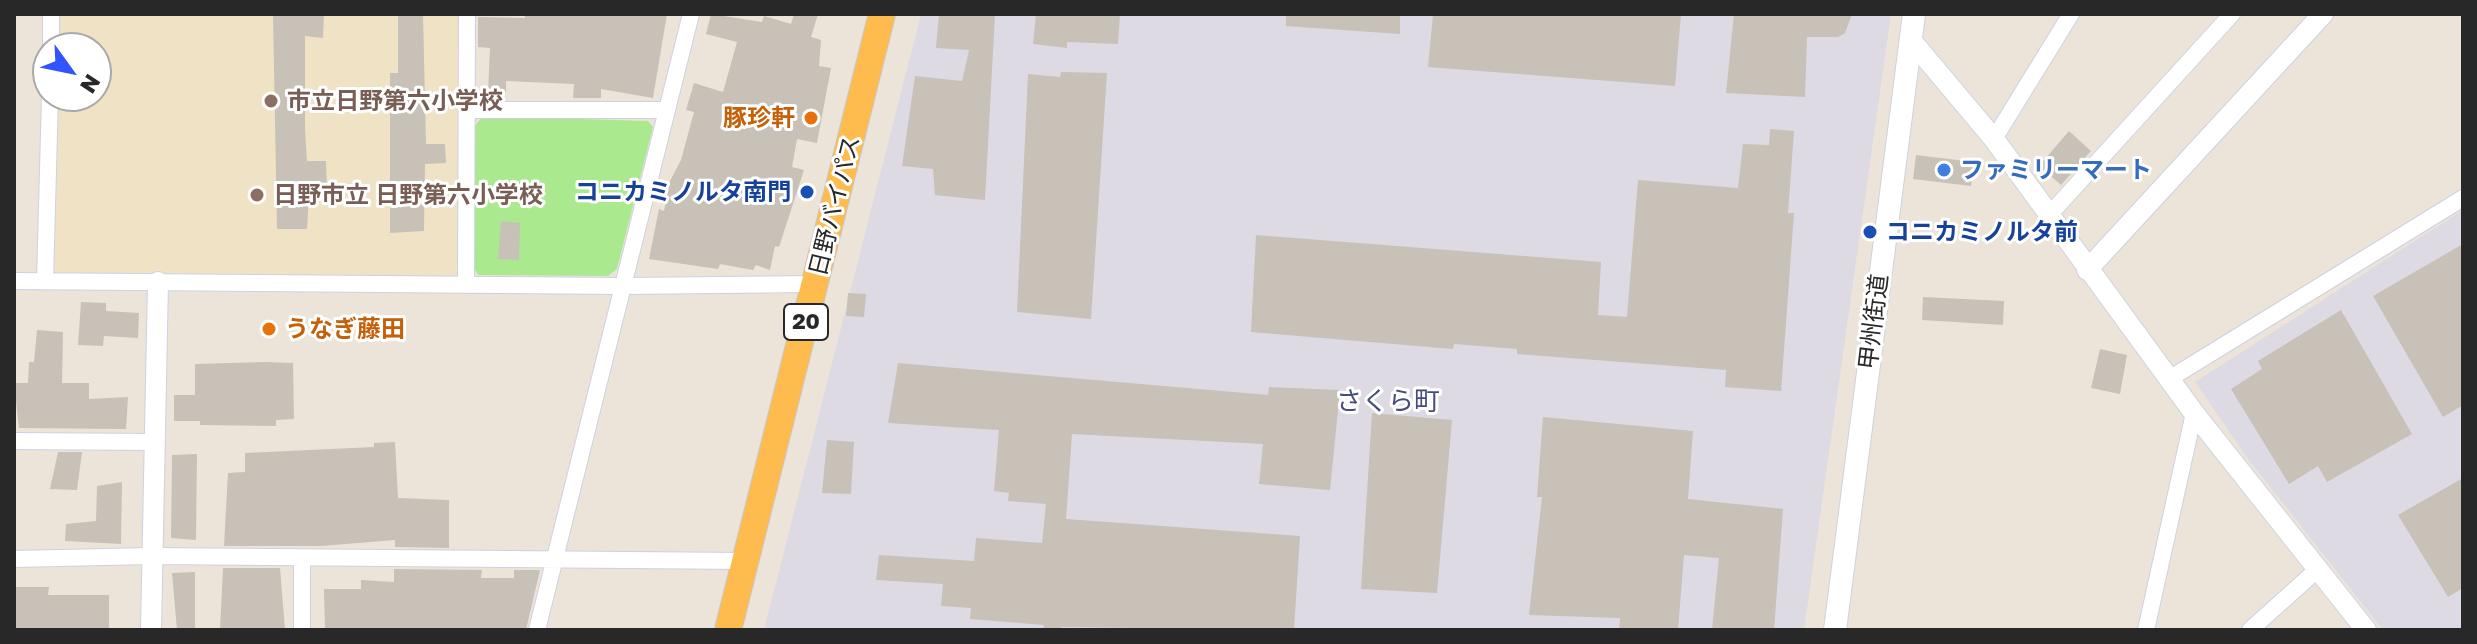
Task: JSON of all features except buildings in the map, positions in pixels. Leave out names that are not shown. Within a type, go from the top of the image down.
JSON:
[{"type":"highway","name":"日野バイパス","points":[[728,630],[882,14]]},
{"type":"main road","name":"甲州街道","points":[[1835,630],[1914,14]]},
{"type":"street","points":[[466,285],[467,14]]},
{"type":"street","points":[[537,630],[691,14]]},
{"type":"street","points":[[1994,139],[2071,14]]},
{"type":"street","points":[[2050,214],[2232,14]]},
{"type":"street","points":[[2087,270],[2323,14]]},
{"type":"street","points":[[1910,39],[1994,139],[2194,413],[2366,630]]},
{"type":"street","points":[[467,110],[667,110]]},
{"type":"street","points":[[45,281],[50,112]]},
{"type":"street","points":[[2169,379],[2463,198]]},
{"type":"street","points":[[14,281],[623,286],[815,284]]},
{"type":"street","points":[[151,630],[158,282]]},
{"type":"street","points":[[2146,630],[2194,413]]},
{"type":"street","points":[[14,441],[154,442]]},
{"type":"street","points":[[14,559],[151,556],[745,561]]},
{"type":"street","points":[[302,558],[302,630]]},
{"type":"street","points":[[2250,630],[2318,569]]},
{"type":"shaded area","name":"日野市立 日野第六小学校","points":[[51,14],[467,14],[466,285],[45,281],[50,112],[112,112],[112,32],[51,32]]},
{"type":"shaded area","points":[[921,14],[1891,14],[1804,630],[764,630]]},
{"type":"shaded area","points":[[2463,210],[2463,630],[2383,630],[2249,460],[2195,382]]},
{"type":"green space","points":[[483,116],[648,121],[653,127],[617,269],[608,276],[478,275],[473,266],[474,127]]},
{"type":"place","name":"市立日野第六小学校","points":[[271,101]]},
{"type":"place","name":"豚珍軒","points":[[811,118]]},
{"type":"place","name":"ファミリーマート","points":[[1944,170]]},
{"type":"place","name":"コニカミノルタ南門","points":[[807,192]]},
{"type":"place","name":"日野市立 日野第六小学校","points":[[257,195]]},
{"type":"place","name":"コニカミノルタ前","points":[[1870,232]]},
{"type":"place","name":"うなぎ藤田","points":[[269,329]]},
{"type":"district","name":"さくら町","points":[[1388,402]]}]
